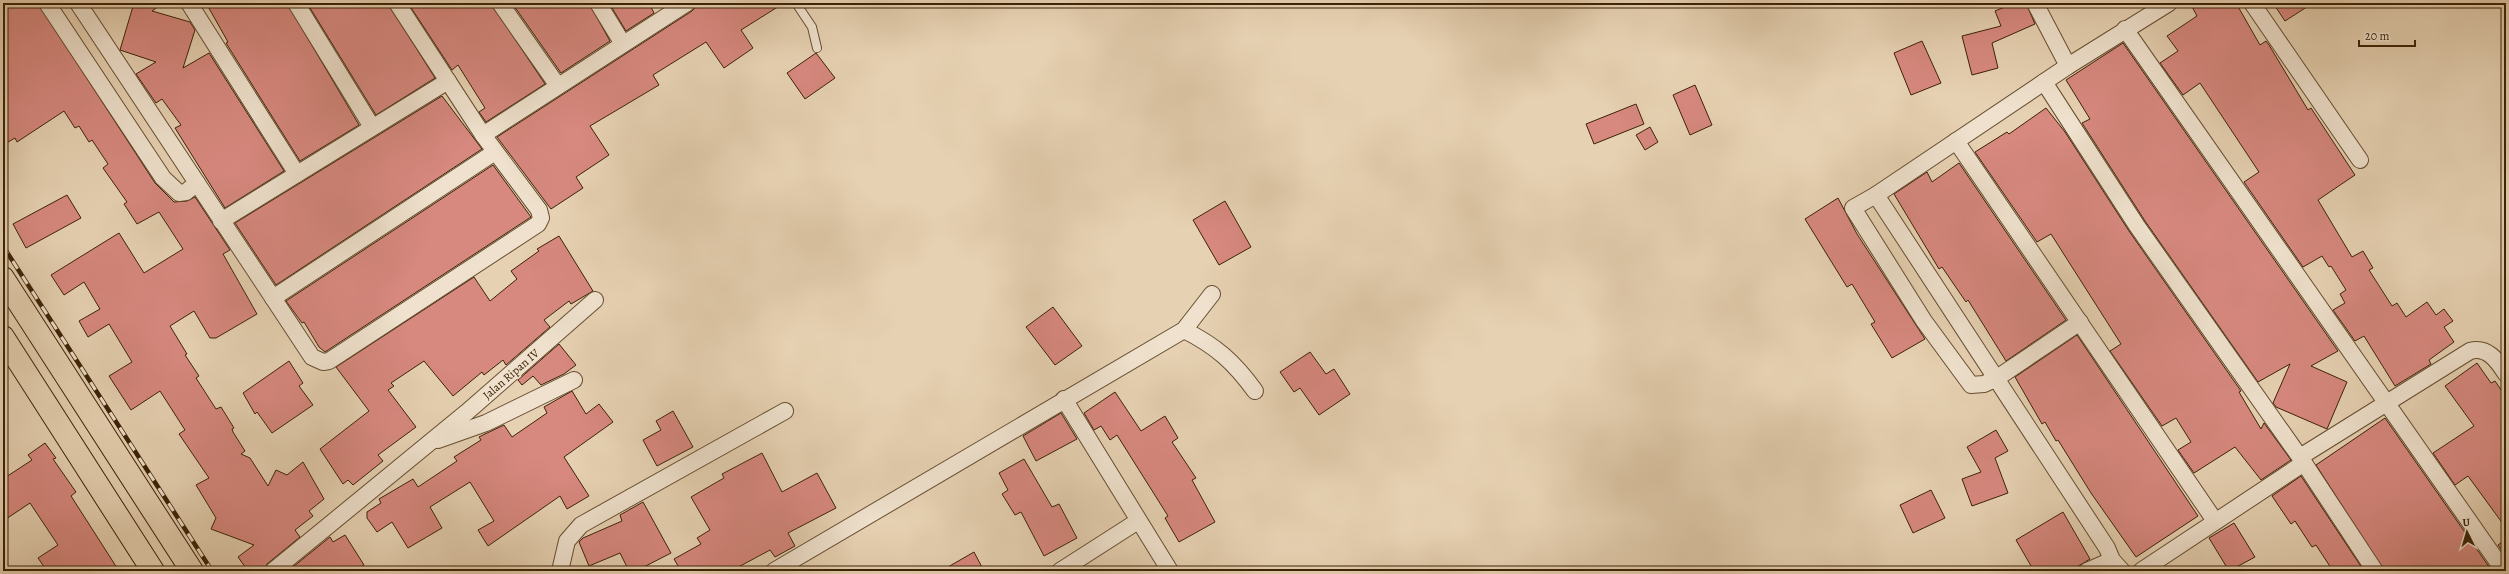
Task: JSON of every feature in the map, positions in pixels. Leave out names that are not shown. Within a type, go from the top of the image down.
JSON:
[{"type":"highway","points":[[3,278],[192,571]]},
{"type":"highway","points":[[3,337],[153,571]]},
{"type":"highway","points":[[28,376],[55,358]]},
{"type":"highway","points":[[49,408],[76,391]]},
{"type":"street","points":[[47,3],[163,178],[179,193],[186,192],[197,183]]},
{"type":"street","points":[[78,3],[312,357],[323,362],[329,361],[538,224],[541,218],[539,210],[483,135],[397,3]]},
{"type":"street","points":[[189,3],[297,174]]},
{"type":"street","points":[[296,3],[372,127]]},
{"type":"street","points":[[500,3],[558,86]]},
{"type":"street","points":[[598,3],[623,44]]},
{"type":"street","points":[[483,135],[623,44],[664,9],[687,3]]},
{"type":"street","points":[[2035,3],[2068,66]]},
{"type":"street","points":[[2080,322],[1997,378],[1984,384],[1971,385],[1924,321],[1853,208],[1876,196],[2068,66],[2168,3]]},
{"type":"street","points":[[2252,3],[2360,160]]},
{"type":"street","points":[[2125,29],[2504,571]]},
{"type":"street","points":[[222,220],[448,81]]},
{"type":"street","points":[[2044,82],[2137,226],[2302,460],[2375,571]]},
{"type":"street","points":[[1956,141],[2215,521]]},
{"type":"street","points":[[273,298],[495,152]]},
{"type":"street","points":[[1876,196],[1997,378],[2107,548],[2117,566],[2088,571]]},
{"type":"street","points":[[774,571],[1064,399],[1184,330],[1212,294]]},
{"type":"street","name":"Jalan Ripan IV","points":[[273,571],[467,412],[594,300]]},
{"type":"street","points":[[1184,330],[1210,343],[1229,360],[1255,391]]},
{"type":"street","points":[[2140,571],[2302,460],[2464,353],[2478,348],[2487,351],[2506,374]]},
{"type":"street","name":"Jalan Ripan IV","points":[[425,445],[486,423],[574,380]]},
{"type":"street","points":[[1064,399],[1170,571]]},
{"type":"street","points":[[560,571],[567,541],[581,525],[785,411]]},
{"type":"street","points":[[1060,571],[1138,521]]},
{"type":"lane","points":[[796,3],[812,27],[817,48]]},
{"type":"building","points":[[3,3],[38,3],[155,183],[174,202],[187,201],[195,197],[230,250],[223,254],[257,314],[216,338],[210,338],[194,311],[170,326],[187,354],[185,355],[199,376],[196,378],[216,409],[221,407],[234,428],[232,429],[233,432],[245,451],[241,454],[250,458],[268,486],[276,470],[287,475],[303,462],[324,499],[309,511],[313,516],[295,530],[300,537],[267,564],[264,571],[248,571],[238,557],[254,545],[211,529],[216,518],[196,485],[209,478],[179,434],[185,430],[160,391],[131,410],[109,376],[132,362],[109,324],[88,337],[79,321],[100,309],[84,282],[64,295],[51,275],[119,233],[144,273],[183,249],[159,212],[137,224],[124,204],[127,202],[103,168],[108,164],[92,140],[89,142],[79,126],[75,128],[64,111],[17,142],[15,138],[3,145]]},
{"type":"building","points":[[134,3],[163,3],[152,11],[190,22],[195,30],[183,68],[209,53],[284,171],[225,208],[175,128],[181,125],[162,99],[156,103],[136,74],[156,62],[120,50]]},
{"type":"building","points":[[206,3],[287,3],[359,125],[300,161],[226,43],[228,42]]},
{"type":"building","points":[[307,3],[388,3],[435,78],[376,115]]},
{"type":"building","points":[[408,3],[491,3],[545,84],[486,122],[479,112],[485,108],[458,65],[452,70]]},
{"type":"building","points":[[512,3],[589,3],[610,41],[561,73]]},
{"type":"building","points":[[609,3],[649,3],[654,13],[626,31]]},
{"type":"building","points":[[699,3],[784,3],[741,30],[753,48],[724,68],[706,42],[653,75],[659,85],[590,126],[609,155],[576,177],[583,188],[551,209],[497,137],[692,11]]},
{"type":"building","points":[[2014,3],[2026,3],[2035,24],[1992,43],[1998,68],[1972,75],[1962,36],[2001,26],[1995,11]]},
{"type":"building","points":[[2190,3],[2236,3],[2260,45],[2266,41],[2308,110],[2311,108],[2355,175],[2318,200],[2352,257],[2363,251],[2373,268],[2369,270],[2392,306],[2397,303],[2406,317],[2427,302],[2436,315],[2444,309],[2453,321],[2444,327],[2454,342],[2429,360],[2431,364],[2395,386],[2364,336],[2355,341],[2333,310],[2345,303],[2340,294],[2346,290],[2331,266],[2329,267],[2322,256],[2303,267],[2244,182],[2259,172],[2200,83],[2183,95],[2160,63],[2178,51],[2167,36],[2197,16]]},
{"type":"building","points":[[2273,3],[2313,3],[2285,21]]},
{"type":"building","points":[[1922,41],[1941,83],[1911,95],[1894,53]]},
{"type":"building","points":[[2123,43],[2338,351],[2311,366],[2347,382],[2327,429],[2276,407],[2273,403],[2290,364],[2258,382],[2145,221],[2082,123],[2090,119],[2066,80]]},
{"type":"building","points":[[816,53],[835,78],[805,99],[787,73]]},
{"type":"building","points":[[1695,85],[1712,125],[1690,135],[1673,95]]},
{"type":"building","points":[[442,96],[482,149],[276,285],[235,223]]},
{"type":"building","points":[[1636,104],[1644,124],[1594,144],[1586,124]]},
{"type":"building","points":[[2046,108],[2065,132],[2129,231],[2241,391],[2239,392],[2261,429],[2264,423],[2291,460],[2261,480],[2235,447],[2194,473],[2178,450],[2191,442],[2176,418],[2162,426],[2110,351],[2121,344],[2051,234],[2037,242],[1975,152],[2007,132],[2009,134]]},
{"type":"building","points":[[1650,127],[1658,142],[1645,150],[1636,135]]},
{"type":"building","points":[[1959,163],[2066,320],[2006,361],[1968,300],[1966,302],[1942,267],[1939,269],[1894,194],[1927,172],[1932,182]]},
{"type":"building","points":[[493,165],[531,217],[325,352],[319,347],[304,322],[302,323],[286,301]]},
{"type":"building","points":[[67,195],[81,218],[26,248],[13,224]]},
{"type":"building","points":[[1838,198],[1857,234],[1925,339],[1892,358],[1871,324],[1875,322],[1852,284],[1847,287],[1805,219]]},
{"type":"building","points":[[1225,201],[1251,247],[1219,265],[1193,220]]},
{"type":"building","points":[[559,236],[593,291],[571,304],[569,301],[544,320],[550,327],[506,365],[503,360],[484,375],[482,372],[453,396],[424,361],[391,383],[394,386],[388,390],[416,427],[378,455],[383,461],[353,485],[348,480],[343,484],[320,449],[369,411],[336,367],[474,277],[490,301],[517,279],[511,271],[539,251],[537,249]]},
{"type":"building","points":[[1053,307],[1082,346],[1055,365],[1026,327]]},
{"type":"building","points":[[2077,335],[2198,516],[2136,557],[2091,493],[2058,440],[2056,441],[2045,422],[2042,424],[2015,377]]},
{"type":"building","points":[[559,344],[576,365],[564,374],[541,385],[533,376],[522,385],[518,380]]},
{"type":"building","points":[[1310,352],[1326,374],[1334,369],[1350,394],[1319,415],[1300,388],[1294,392],[1280,372]]},
{"type":"building","points":[[289,361],[303,383],[299,386],[313,405],[272,433],[257,412],[255,414],[243,393]]},
{"type":"building","points":[[2477,363],[2491,383],[2495,381],[2506,397],[2506,528],[2468,476],[2455,485],[2433,453],[2474,426],[2445,386]]},
{"type":"building","points":[[572,391],[586,414],[599,404],[613,422],[564,457],[589,496],[567,509],[560,496],[488,546],[478,530],[494,521],[470,482],[430,507],[442,528],[408,548],[392,522],[377,532],[367,518],[367,512],[381,503],[379,499],[413,479],[418,487],[457,461],[454,457],[481,440],[479,437],[504,425],[512,437],[547,413],[544,407]]},
{"type":"building","points":[[1115,392],[1141,431],[1165,416],[1178,438],[1172,442],[1196,478],[1192,480],[1215,522],[1179,542],[1165,518],[1168,516],[1117,435],[1110,440],[1101,426],[1094,430],[1084,413]]},
{"type":"building","points":[[673,411],[693,447],[657,466],[643,440],[661,430],[656,421]]},
{"type":"building","points":[[1061,413],[1077,439],[1036,461],[1023,436]]},
{"type":"building","points":[[2385,418],[2492,571],[2384,571],[2316,465]]},
{"type":"building","points":[[1996,430],[2008,451],[1995,458],[2008,493],[1972,506],[1962,479],[1981,472],[1967,447]]},
{"type":"building","points":[[45,443],[56,458],[53,459],[76,492],[71,496],[119,571],[47,571],[38,558],[58,545],[30,503],[3,521],[3,479],[32,460],[28,455]]},
{"type":"building","points":[[762,453],[782,492],[817,473],[836,508],[788,533],[795,546],[775,557],[770,550],[731,571],[681,571],[674,559],[701,544],[697,538],[710,530],[691,497],[724,478],[722,474]]},
{"type":"building","points":[[1024,459],[1052,507],[1059,504],[1077,538],[1044,556],[1021,512],[1015,515],[1002,494],[1008,490],[999,473]]},
{"type":"building","points":[[2301,476],[2364,571],[2333,571],[2316,545],[2312,547],[2295,521],[2291,524],[2272,496]]},
{"type":"building","points":[[1931,490],[1945,518],[1913,533],[1900,505]]},
{"type":"building","points":[[643,502],[671,553],[636,571],[629,571],[620,553],[589,566],[579,542],[583,538],[622,521],[620,515]]},
{"type":"building","points":[[2063,512],[2090,559],[2070,571],[2034,571],[2016,540]]},
{"type":"building","points":[[2234,523],[2255,557],[2229,571],[2209,538]]},
{"type":"building","points":[[345,535],[364,565],[354,571],[288,571],[330,537],[333,542]]},
{"type":"building","points":[[2506,539],[2506,557],[2498,545]]},
{"type":"building","points":[[974,552],[984,571],[941,571]]},
{"type":"railway","points":[[3,246],[212,571]]}]
